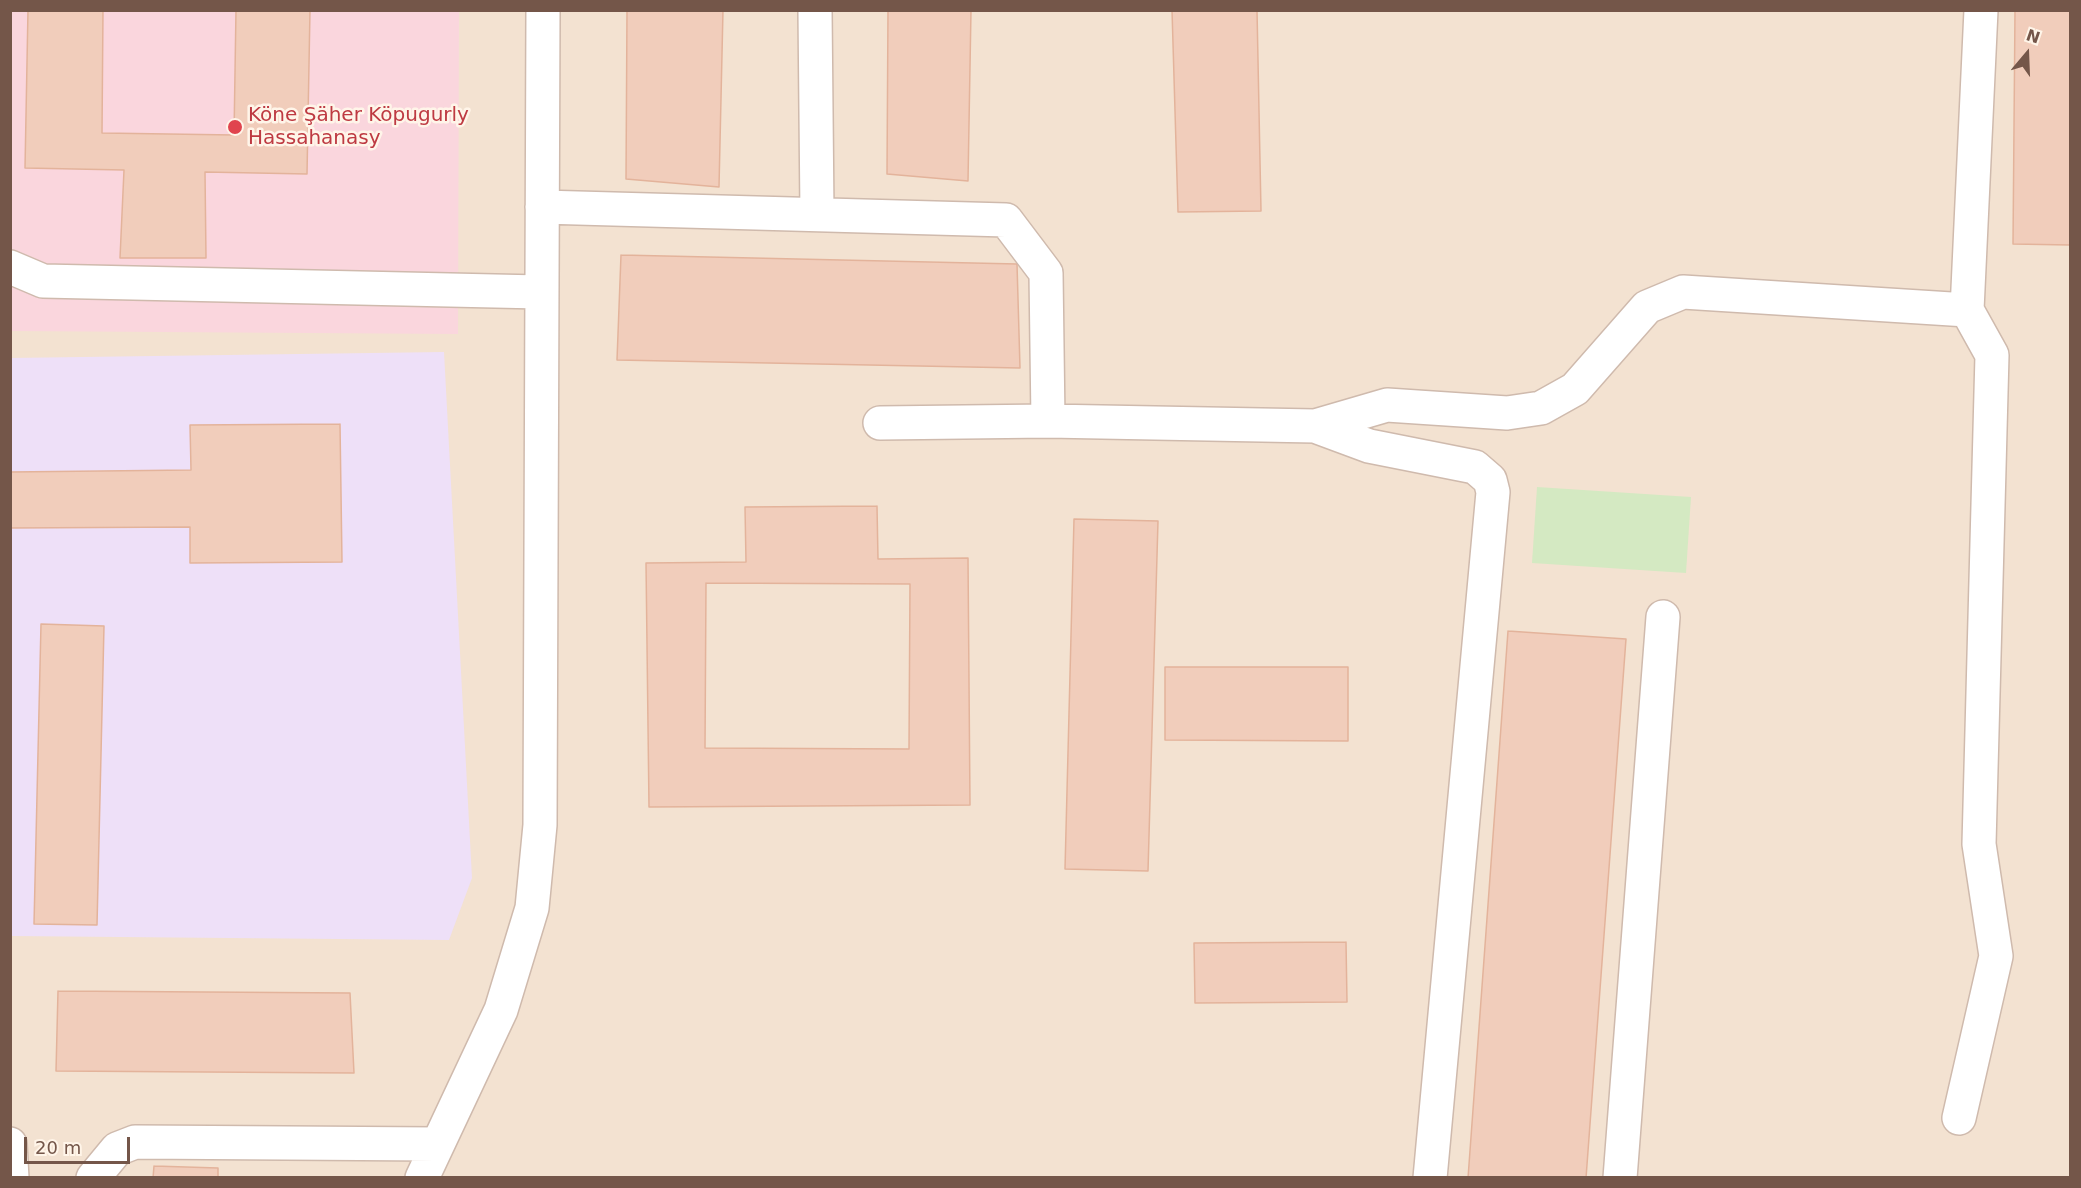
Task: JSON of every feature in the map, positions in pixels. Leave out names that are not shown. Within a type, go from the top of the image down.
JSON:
[{"type":"street","points":[[422,1178],[501,1010],[532,908],[540,825],[540,292],[543,10]]},
{"type":"street","points":[[815,10],[817,214]]},
{"type":"street","points":[[1959,1118],[1996,956],[1979,844],[1992,355],[1967,310],[1982,10]]},
{"type":"street","points":[[542,207],[1006,220],[1046,273],[1048,421]]},
{"type":"street","points":[[10,267],[43,281],[540,292]]},
{"type":"street","points":[[880,423],[1048,421],[1315,426],[1387,405],[1507,413],[1542,408],[1575,389],[1647,307],[1683,292],[1967,310]]},
{"type":"street","points":[[1315,426],[1369,446],[1475,466],[1490,480],[1493,492],[1430,1178]]},
{"type":"street","points":[[1620,1178],[1663,617]]},
{"type":"street","points":[[93,1178],[117,1149],[135,1142],[436,1144]]},
{"type":"street","points":[[10,1143],[12,1178]]},
{"type":"shaded area","points":[[11,11],[2070,11],[2070,1177],[11,1177]]},
{"type":"shaded area","name":"Köne Şäher Köpugurly Hassahanasy","points":[[11,11],[459,11],[458,334],[11,331]]},
{"type":"shaded area","points":[[444,352],[472,878],[449,940],[11,936],[10,358]]},
{"type":"green space","points":[[1537,487],[1691,497],[1686,573],[1532,563]]},
{"type":"building","points":[[28,10],[103,10],[102,133],[234,135],[236,10],[310,10],[307,174],[205,172],[206,258],[120,258],[124,170],[25,168]]},
{"type":"building","points":[[627,10],[723,10],[719,187],[626,179]]},
{"type":"building","points":[[888,10],[971,10],[968,181],[887,174]]},
{"type":"building","points":[[1172,10],[1257,10],[1261,211],[1178,212]]},
{"type":"building","points":[[2015,10],[2070,10],[2070,245],[2013,244]]},
{"type":"building","points":[[621,255],[1017,264],[1020,368],[617,360]]},
{"type":"building","points":[[340,424],[342,562],[190,563],[190,527],[10,528],[10,472],[191,470],[190,425]]},
{"type":"building","points":[[877,506],[878,559],[968,558],[970,805],[649,807],[646,563],[746,562],[745,507]],"holes":[[[706,583],[910,584],[909,749],[705,748]]]},
{"type":"building","points":[[1074,519],[1158,521],[1148,871],[1065,869]]},
{"type":"building","points":[[41,624],[104,626],[97,925],[34,924]]},
{"type":"building","points":[[1508,631],[1626,639],[1586,1178],[1468,1178]]},
{"type":"building","points":[[1165,667],[1348,667],[1348,741],[1165,740]]},
{"type":"building","points":[[1346,942],[1347,1002],[1195,1003],[1194,943]]},
{"type":"building","points":[[58,991],[350,993],[354,1073],[56,1071]]},
{"type":"building","points":[[154,1166],[218,1168],[218,1178],[153,1178]]},
{"type":"place","name":"Köne Şäher Köpugurly Hassahanasy","points":[[235,127]]}]
